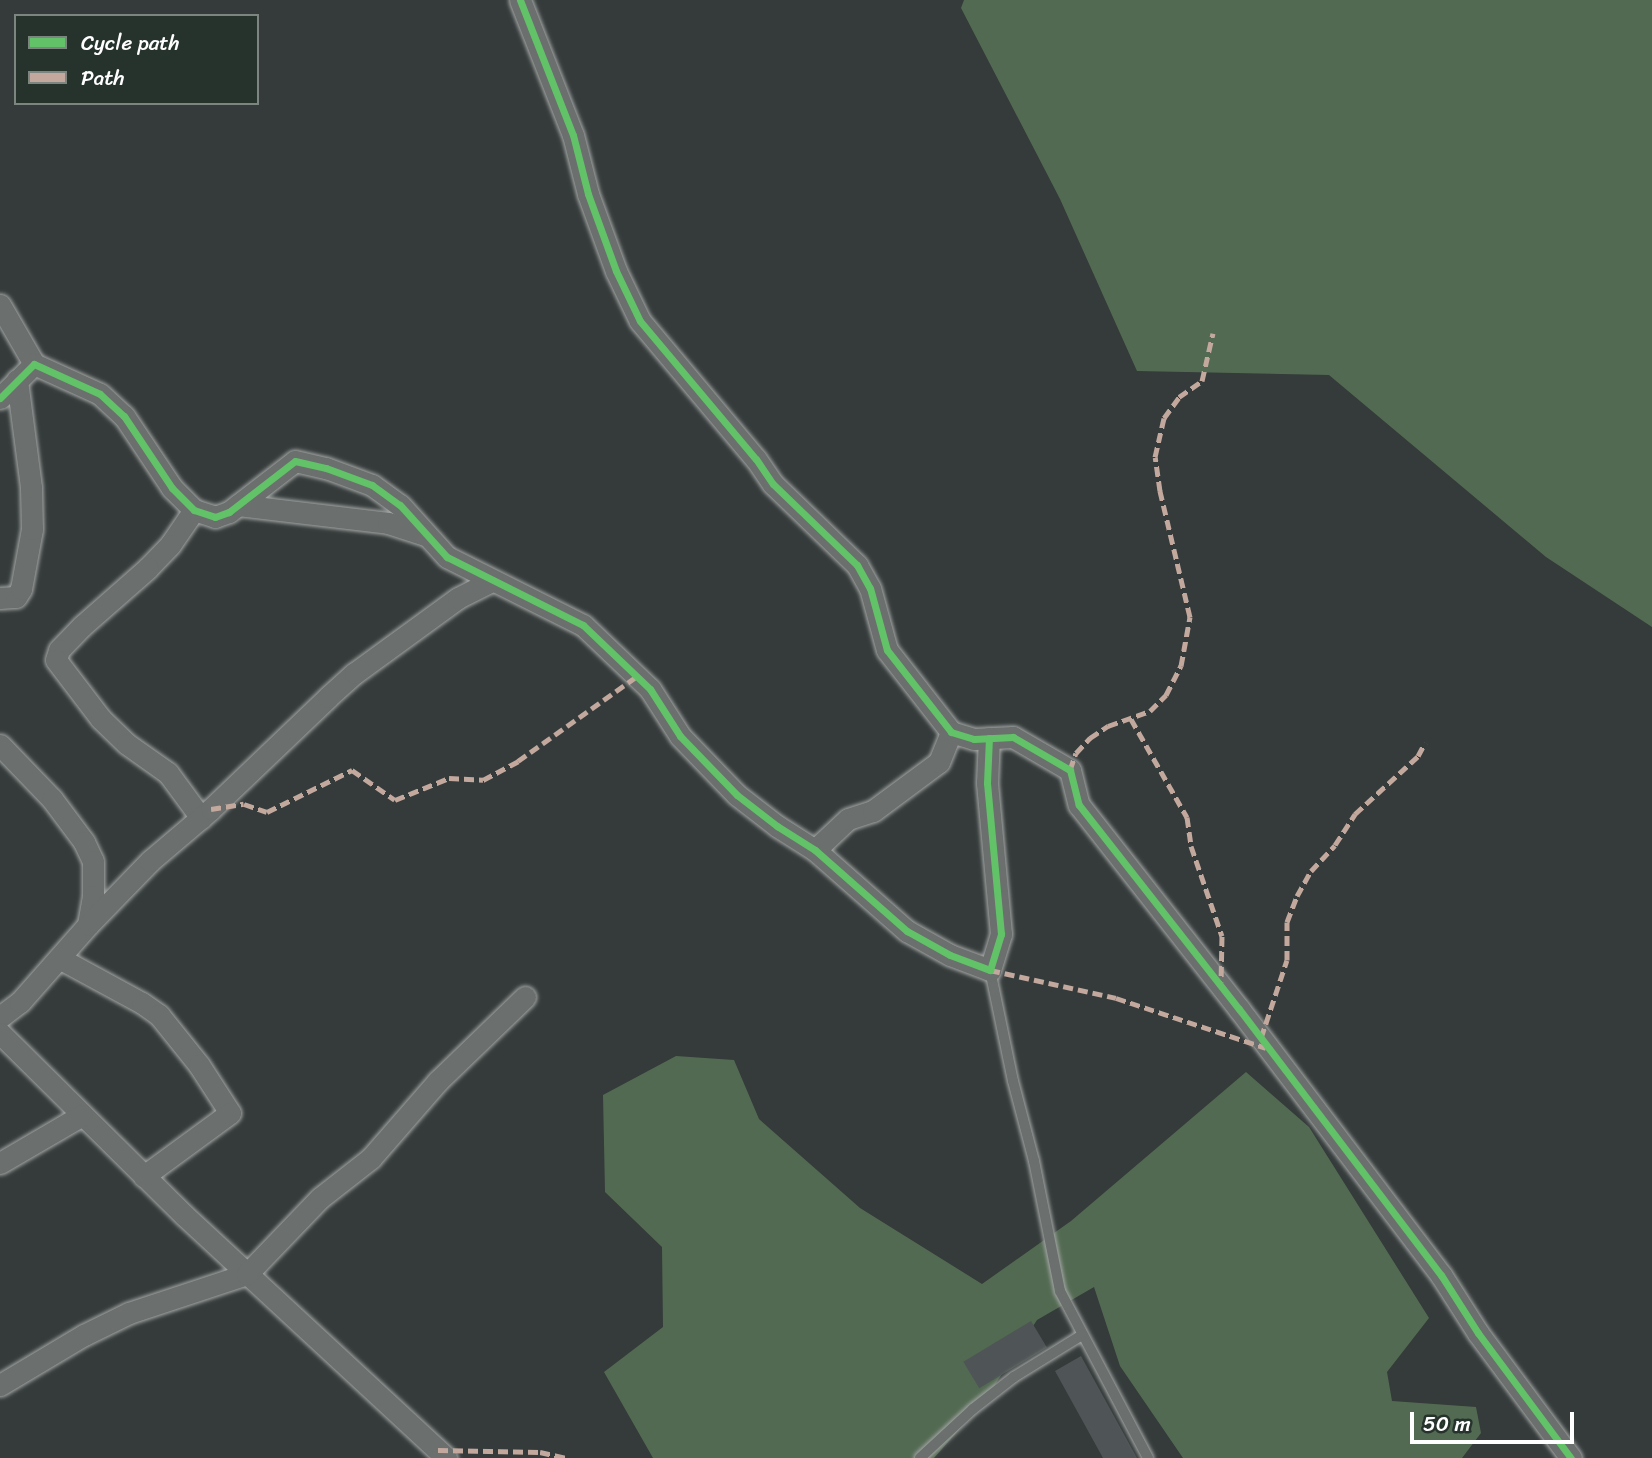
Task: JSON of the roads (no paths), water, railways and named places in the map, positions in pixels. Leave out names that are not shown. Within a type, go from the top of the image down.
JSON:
[{"type":"street","points":[[520,0],[573,135],[588,194],[616,271],[640,321],[756,459],[773,484],[857,565],[870,588],[887,650],[951,732],[974,739],[1013,737],[1070,769],[1079,805],[1239,1009],[1441,1275],[1478,1332],[1571,1458]]},
{"type":"street","points":[[0,305],[34,364],[100,394],[124,416],[172,488],[194,510],[215,517],[238,505],[295,461],[326,468],[372,485],[400,505],[447,557],[583,625],[650,690],[681,736],[702,761],[777,827],[815,850],[907,931],[950,955],[990,970],[1001,934],[986,783],[989,738]]},
{"type":"street","points":[[0,398],[34,364]]},
{"type":"street","points":[[0,598],[16,597],[21,589],[32,529],[31,487],[17,380]]},
{"type":"street","points":[[238,505],[387,523],[427,536]]},
{"type":"street","points":[[194,510],[170,545],[82,626],[59,650],[56,660],[101,719],[127,744],[169,773],[201,818]]},
{"type":"street","points":[[0,1017],[20,1002],[150,860],[201,818],[355,673],[458,598],[493,580]]},
{"type":"street","points":[[815,850],[848,818],[873,811],[939,762],[951,732]]},
{"type":"street","points":[[0,745],[52,799],[84,842],[93,862],[93,896],[88,925]]},
{"type":"street","points":[[59,958],[159,1015],[199,1065],[230,1113],[144,1176]]},
{"type":"street","points":[[0,1385],[84,1335],[129,1313],[247,1274],[320,1198],[371,1158],[438,1081],[525,997]]},
{"type":"street","points":[[0,1033],[144,1176],[446,1458]]},
{"type":"street","points":[[0,1163],[82,1115]]},
{"type":"lane","points":[[990,970],[1013,1081],[1034,1161],[1057,1280],[1082,1335],[1148,1458]]},
{"type":"lane","points":[[920,1458],[973,1409],[1013,1377],[1082,1335]]}]
